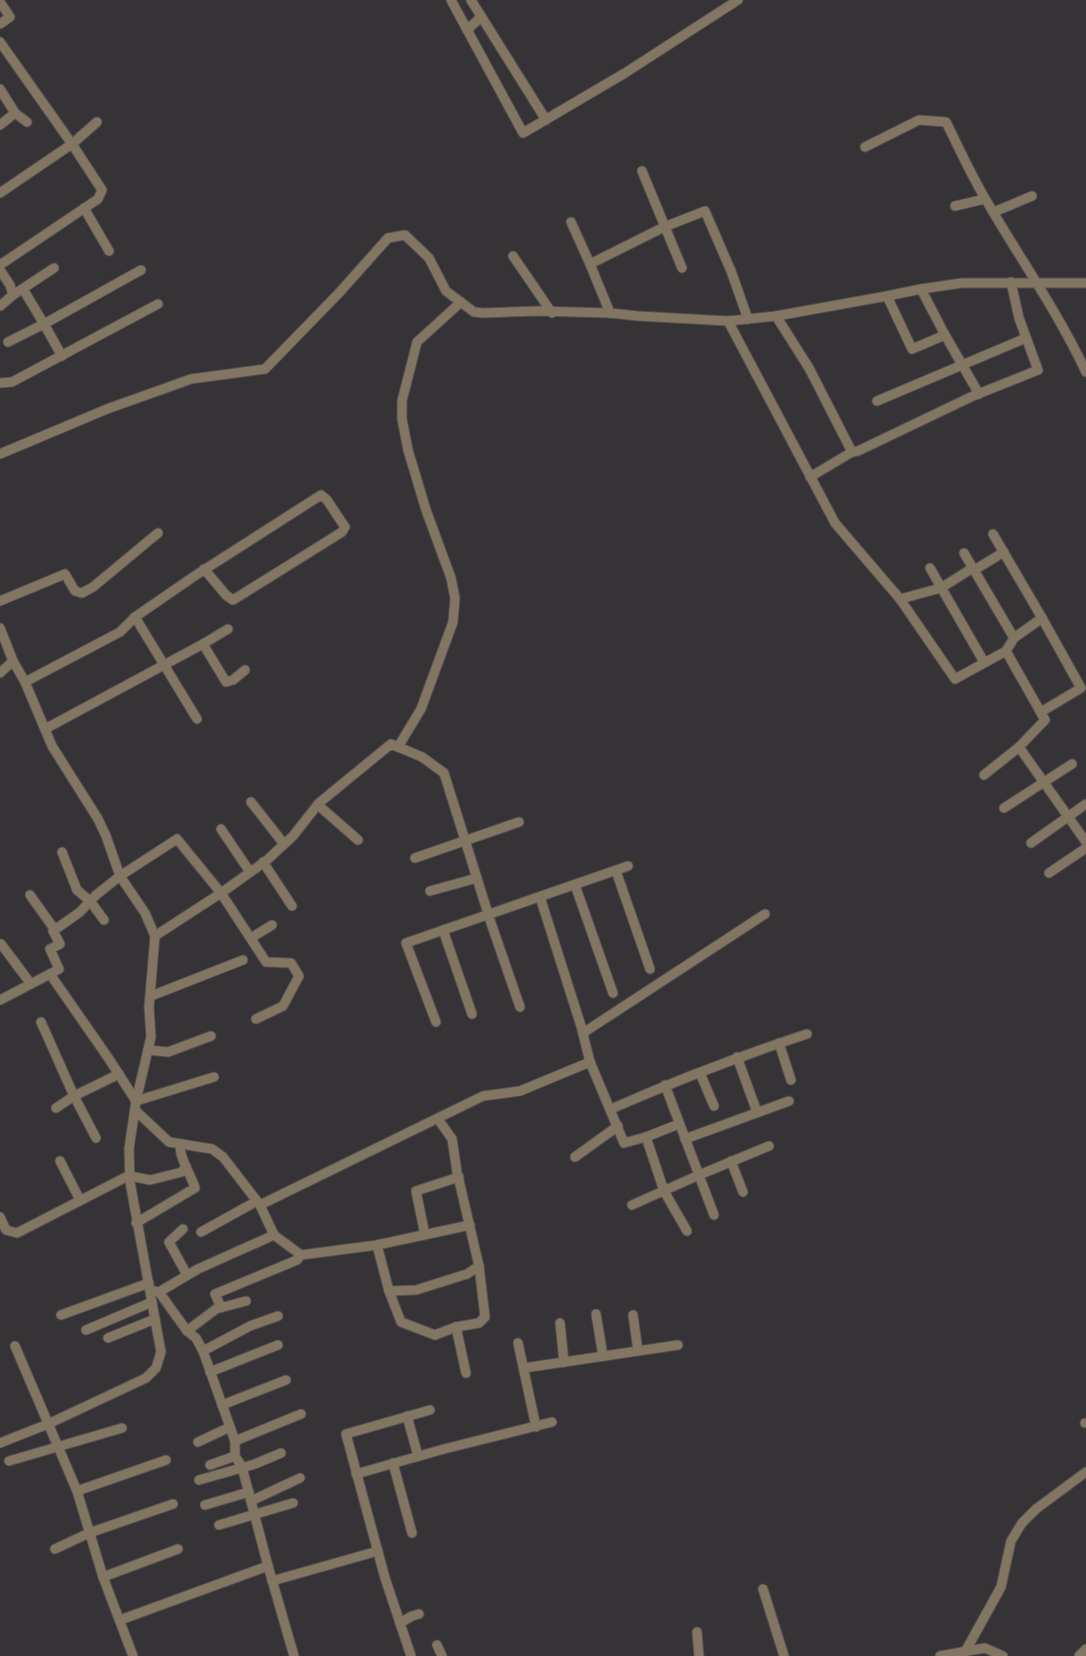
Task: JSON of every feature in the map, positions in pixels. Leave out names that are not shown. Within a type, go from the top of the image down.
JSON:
[{"type":"street","points":[[451,0],[523,133],[625,73],[738,0]]},
{"type":"street","points":[[471,0],[546,120]]},
{"type":"street","points":[[0,2],[10,17],[0,24]]},
{"type":"street","points":[[467,30],[481,17]]},
{"type":"street","points":[[0,42],[102,190],[98,199],[0,265]]},
{"type":"street","points":[[0,89],[15,112],[27,122]]},
{"type":"street","points":[[0,125],[15,112]]},
{"type":"street","points":[[865,147],[919,120],[946,122],[985,199],[1038,283],[1072,342],[1086,372]]},
{"type":"street","points":[[0,193],[72,144],[97,122]]},
{"type":"street","points":[[642,172],[682,268]]},
{"type":"street","points":[[994,212],[1032,196]]},
{"type":"street","points":[[955,206],[985,199]]},
{"type":"street","points":[[84,208],[109,251]]},
{"type":"street","points":[[590,264],[664,227],[705,211],[731,271],[748,319]]},
{"type":"street","points":[[571,222],[610,313]]},
{"type":"street","points":[[0,454],[107,409],[191,379],[265,368],[388,238],[405,236],[429,258],[446,291],[474,312],[483,313],[538,311],[552,313],[610,313],[728,321],[776,316],[921,288],[962,283],[1086,283]]},
{"type":"street","points":[[513,256],[552,313]]},
{"type":"street","points":[[0,306],[13,295],[54,268]]},
{"type":"street","points":[[0,270],[10,285],[13,295]]},
{"type":"street","points":[[8,342],[141,270]]},
{"type":"street","points":[[810,476],[852,452],[858,451],[979,394],[1038,370],[1016,307],[1011,282]]},
{"type":"street","points":[[921,288],[945,335],[979,394]]},
{"type":"street","points":[[23,289],[62,356]]},
{"type":"street","points":[[887,296],[912,349],[945,335]]},
{"type":"street","points":[[398,747],[421,709],[453,622],[455,598],[451,578],[426,510],[408,450],[402,419],[402,401],[417,342],[461,302]]},
{"type":"street","points":[[0,383],[12,382],[158,304]]},
{"type":"street","points":[[776,316],[809,368],[852,452]]},
{"type":"street","points":[[728,321],[835,522],[900,599],[955,678],[1006,651],[1014,638],[1042,618]]},
{"type":"street","points":[[877,402],[1026,338]]},
{"type":"street","points":[[25,682],[120,632],[135,617],[204,569],[321,495],[327,500],[345,528],[342,532],[234,600],[226,595],[204,569]]},
{"type":"street","points":[[0,601],[65,574],[75,591],[82,593],[93,587],[158,533]]},
{"type":"street","points":[[993,534],[1082,688],[1040,712]]},
{"type":"street","points":[[900,599],[942,588],[971,569],[1004,552]]},
{"type":"street","points":[[964,553],[1014,638]]},
{"type":"street","points":[[930,568],[984,662]]},
{"type":"street","points":[[135,617],[197,719]]},
{"type":"street","points":[[0,628],[52,746],[98,819],[120,876],[145,912],[155,936],[149,1007],[151,1037],[129,1149],[136,1223],[153,1288],[152,1302],[161,1352],[156,1368],[146,1378],[48,1424],[0,1443]]},
{"type":"street","points":[[45,729],[228,629]]},
{"type":"street","points":[[203,644],[226,682],[233,680],[245,670]]},
{"type":"street","points":[[984,775],[1019,747],[1045,720],[1006,651]]},
{"type":"street","points":[[0,672],[13,661]]},
{"type":"street","points":[[155,936],[263,862],[293,836],[318,805],[392,744],[422,757],[444,773],[488,915],[520,1007]]},
{"type":"street","points":[[1019,747],[1086,842]]},
{"type":"street","points":[[1004,808],[1072,764]]},
{"type":"street","points":[[251,802],[284,844]]},
{"type":"street","points":[[1030,842],[1086,804]]},
{"type":"street","points":[[318,805],[358,840]]},
{"type":"street","points":[[416,858],[465,839],[518,822]]},
{"type":"street","points":[[221,829],[250,872]]},
{"type":"street","points":[[55,930],[80,912],[120,876],[177,839],[221,892],[266,962],[291,963],[299,976],[283,1006],[256,1019]]},
{"type":"street","points":[[1049,872],[1086,848]]},
{"type":"street","points":[[62,852],[77,890],[90,901],[104,920]]},
{"type":"street","points":[[263,862],[292,906]]},
{"type":"street","points":[[436,1022],[406,943],[628,866]]},
{"type":"street","points":[[616,871],[650,969]]},
{"type":"street","points":[[430,891],[477,878]]},
{"type":"street","points":[[575,885],[613,994]]},
{"type":"street","points":[[0,1000],[59,969],[50,949],[60,944],[53,931],[55,930],[30,895]]},
{"type":"street","points":[[540,897],[590,1062],[624,1142],[646,1138],[680,1124]]},
{"type":"street","points":[[583,1034],[765,914]]},
{"type":"street","points":[[250,938],[272,925]]},
{"type":"street","points":[[443,930],[472,1014]]},
{"type":"street","points":[[1,944],[31,984]]},
{"type":"street","points":[[151,996],[243,960]]},
{"type":"street","points":[[50,974],[119,1074],[136,1106],[169,1142],[212,1149],[223,1157],[258,1203],[274,1235],[301,1254],[377,1246],[470,1225]]},
{"type":"street","points":[[41,1022],[74,1096],[96,1138]]},
{"type":"street","points":[[611,1109],[665,1085],[700,1073],[737,1057],[807,1034]]},
{"type":"street","points":[[148,1050],[168,1052],[210,1036]]},
{"type":"street","points":[[779,1043],[791,1080]]},
{"type":"street","points":[[737,1057],[757,1112]]},
{"type":"street","points":[[201,1232],[483,1096],[520,1092],[590,1062]]},
{"type":"street","points":[[700,1073],[714,1106]]},
{"type":"street","points":[[56,1108],[74,1096],[119,1074]]},
{"type":"street","points":[[136,1106],[214,1077]]},
{"type":"street","points":[[665,1085],[714,1215]]},
{"type":"street","points":[[685,1140],[789,1100]]},
{"type":"street","points":[[377,1246],[389,1291],[401,1322],[435,1335],[456,1327],[479,1323],[485,1316],[479,1266],[458,1177],[452,1139],[438,1119]]},
{"type":"street","points":[[575,1157],[618,1126]]},
{"type":"street","points":[[646,1138],[664,1191],[687,1231]]},
{"type":"street","points":[[136,1223],[195,1188],[193,1178],[186,1166],[180,1148],[181,1144]]},
{"type":"street","points":[[632,1205],[769,1146]]},
{"type":"street","points":[[60,1161],[80,1200]]},
{"type":"street","points":[[731,1161],[743,1192]]},
{"type":"street","points":[[0,1217],[6,1230],[18,1233],[130,1175],[150,1180],[182,1172],[186,1166]]},
{"type":"street","points":[[425,1235],[416,1191],[458,1177]]},
{"type":"street","points":[[184,1229],[169,1242],[187,1275]]},
{"type":"street","points":[[61,1315],[153,1288],[187,1275],[274,1235]]},
{"type":"street","points":[[221,1307],[215,1294],[296,1260],[301,1254]]},
{"type":"street","points":[[389,1291],[416,1290],[467,1274],[479,1266]]},
{"type":"street","points":[[153,1288],[196,1338],[203,1351],[235,1441],[236,1456],[242,1467],[294,1656]]},
{"type":"street","points":[[188,1330],[216,1309],[246,1301]]},
{"type":"street","points":[[86,1330],[152,1302]]},
{"type":"street","points":[[596,1314],[603,1356]]},
{"type":"street","points":[[633,1315],[638,1351]]},
{"type":"street","points":[[203,1351],[250,1326],[278,1316]]},
{"type":"street","points":[[108,1338],[155,1319]]},
{"type":"street","points":[[560,1323],[564,1362]]},
{"type":"street","points":[[456,1327],[466,1373]]},
{"type":"street","points":[[518,1343],[536,1427]]},
{"type":"street","points":[[210,1372],[278,1345]]},
{"type":"street","points":[[524,1368],[678,1345]]},
{"type":"street","points":[[15,1346],[77,1491],[103,1577],[133,1656]]},
{"type":"street","points":[[222,1405],[286,1380]]},
{"type":"street","points":[[411,1656],[378,1551],[346,1434],[430,1410]]},
{"type":"street","points":[[235,1441],[301,1414]]},
{"type":"street","points":[[407,1416],[418,1456]]},
{"type":"street","points":[[356,1474],[552,1422]]},
{"type":"street","points":[[198,1442],[230,1427]]},
{"type":"street","points":[[9,1461],[122,1428]]},
{"type":"street","points":[[199,1480],[255,1464],[281,1453]]},
{"type":"street","points":[[210,1465],[236,1456]]},
{"type":"street","points":[[77,1491],[166,1460]]},
{"type":"street","points":[[393,1463],[412,1533]]},
{"type":"street","points":[[965,1652],[1001,1587],[1011,1541],[1022,1523],[1036,1509],[1086,1472]]},
{"type":"street","points":[[205,1505],[250,1496],[300,1478]]},
{"type":"street","points":[[220,1525],[293,1502]]},
{"type":"street","points":[[55,1549],[89,1533],[173,1504]]},
{"type":"street","points":[[103,1577],[178,1549]]},
{"type":"street","points":[[272,1581],[378,1551]]},
{"type":"street","points":[[120,1620],[268,1566]]},
{"type":"street","points":[[763,1589],[784,1656]]},
{"type":"street","points":[[400,1623],[419,1614]]},
{"type":"street","points":[[697,1632],[699,1656]]},
{"type":"street","points":[[437,1645],[442,1656]]},
{"type":"street","points":[[940,1656],[985,1648],[1003,1656]]},
{"type":"street","points":[[1079,1656],[1086,1649]]}]
